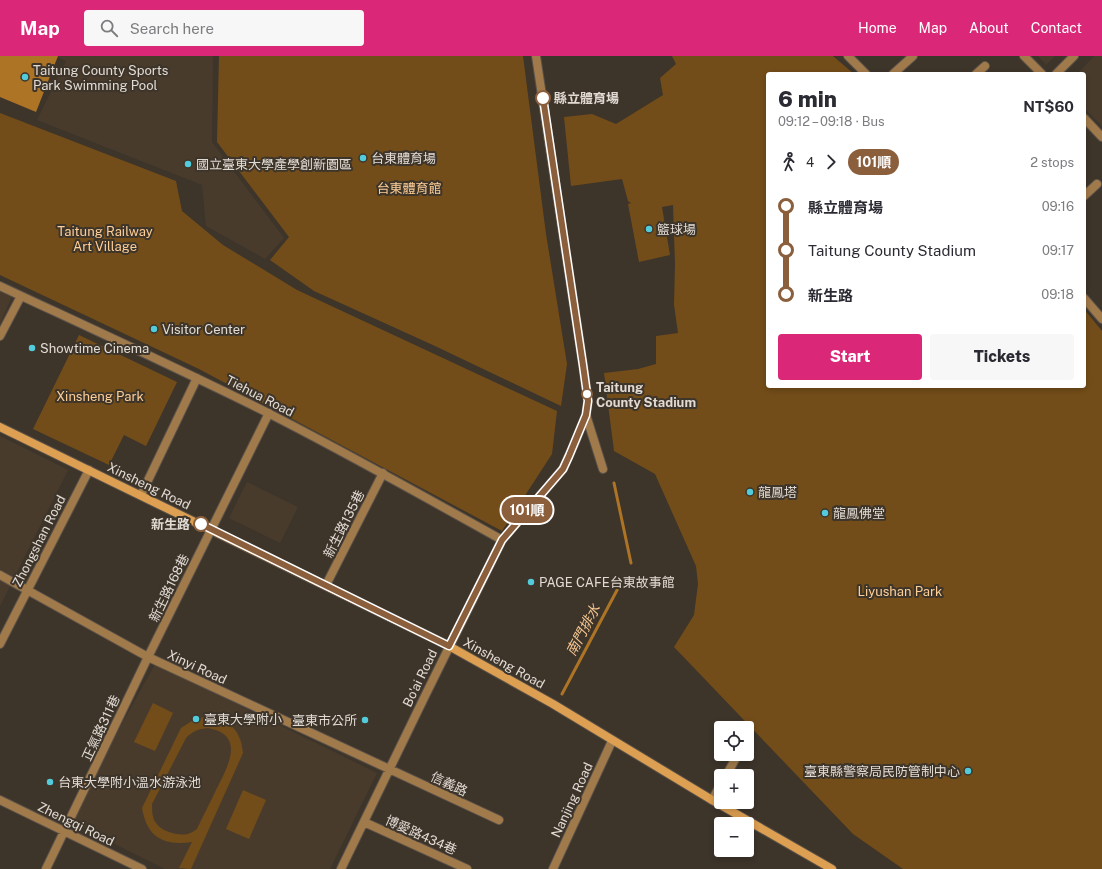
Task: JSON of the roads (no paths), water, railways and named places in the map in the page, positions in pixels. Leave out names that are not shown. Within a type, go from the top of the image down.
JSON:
[{"type":"street","points":[[536,56],[583,365],[588,401],[586,415],[603,469]]},
{"type":"street","points":[[848,56],[864,72]]},
{"type":"street","points":[[896,72],[913,56]]},
{"type":"street","points":[[1024,56],[1040,72]]},
{"type":"street","points":[[1058,72],[1074,56]]},
{"type":"street","points":[[978,72],[985,66]]},
{"type":"street","points":[[1086,120],[1102,137]]},
{"type":"street","points":[[1086,194],[1097,184]]},
{"type":"street","name":"Tiehua Road","points":[[0,286],[197,378],[269,414],[383,473],[502,540]]},
{"type":"street","points":[[0,336],[21,296]]},
{"type":"street","points":[[1086,300],[1102,319]]},
{"type":"street","points":[[141,495],[197,378]]},
{"type":"street","name":"新生路168巷","points":[[148,657],[269,414]]},
{"type":"street","name":"Bo'ai Road","points":[[341,869],[502,540],[563,469],[586,415]]},
{"type":"street","name":"Xinsheng Road","points":[[0,427],[212,529],[449,646],[553,704],[612,741],[832,869]]},
{"type":"street","name":"Zhongshan Road","points":[[0,644],[89,470]]},
{"type":"street","name":"新生路135巷","points":[[326,585],[383,473]]},
{"type":"street","name":"Xinyi Road","points":[[0,575],[148,657],[390,770]]},
{"type":"street","name":"正氣路311巷","points":[[46,869],[148,657]]},
{"type":"street","name":"Nanjing Road","points":[[553,869],[612,741]]},
{"type":"street","name":"信義路","points":[[390,770],[499,820]]},
{"type":"street","points":[[712,800],[714,796]]},
{"type":"street","name":"Zhengqi Road","points":[[0,800],[142,869]]},
{"type":"street","name":"博愛路434巷","points":[[364,822],[467,869]]},
{"type":"street","points":[[818,861],[820,869]]},
{"type":"waterway","name":"南門排水","points":[[614,483],[631,563]]},
{"type":"waterway","name":"南門排水","points":[[562,694],[624,577]]},
{"type":"place","name":"Taitung County Sports Park Swimming Pool","points":[[25,77]]},
{"type":"place","name":"縣立體育場","points":[[543,98]]},
{"type":"place","name":"台東體育場","points":[[363,158]]},
{"type":"place","name":"國立臺東大學產學創新園區","points":[[188,164]]},
{"type":"place","name":"籃球場","points":[[649,229]]},
{"type":"place","name":"Visitor Center","points":[[154,329]]},
{"type":"place","name":"Showtime Cinema","points":[[32,348]]},
{"type":"place","name":"Taitung County Stadium","points":[[587,394]]},
{"type":"place","name":"龍鳳塔","points":[[750,492]]},
{"type":"place","name":"龍鳳佛堂","points":[[825,513]]},
{"type":"place","name":"新生路","points":[[201,524]]},
{"type":"place","name":"PAGE CAFE台東故事館","points":[[531,582]]},
{"type":"place","name":"臺東大學附小","points":[[196,719]]},
{"type":"place","name":"臺東市公所","points":[[365,720]]},
{"type":"place","name":"臺東縣警察局民防管制中心","points":[[968,771]]},
{"type":"place","name":"台東大學附小溫水游泳池","points":[[50,782]]},
{"type":"park label","name":"台東體育館","points":[[409,188]]},
{"type":"park label","name":"Taitung Railway Art Village","points":[[105,238]]},
{"type":"park label","name":"Xinsheng Park","points":[[100,396]]},
{"type":"park label","name":"Liyushan Park","points":[[900,591]]}]
